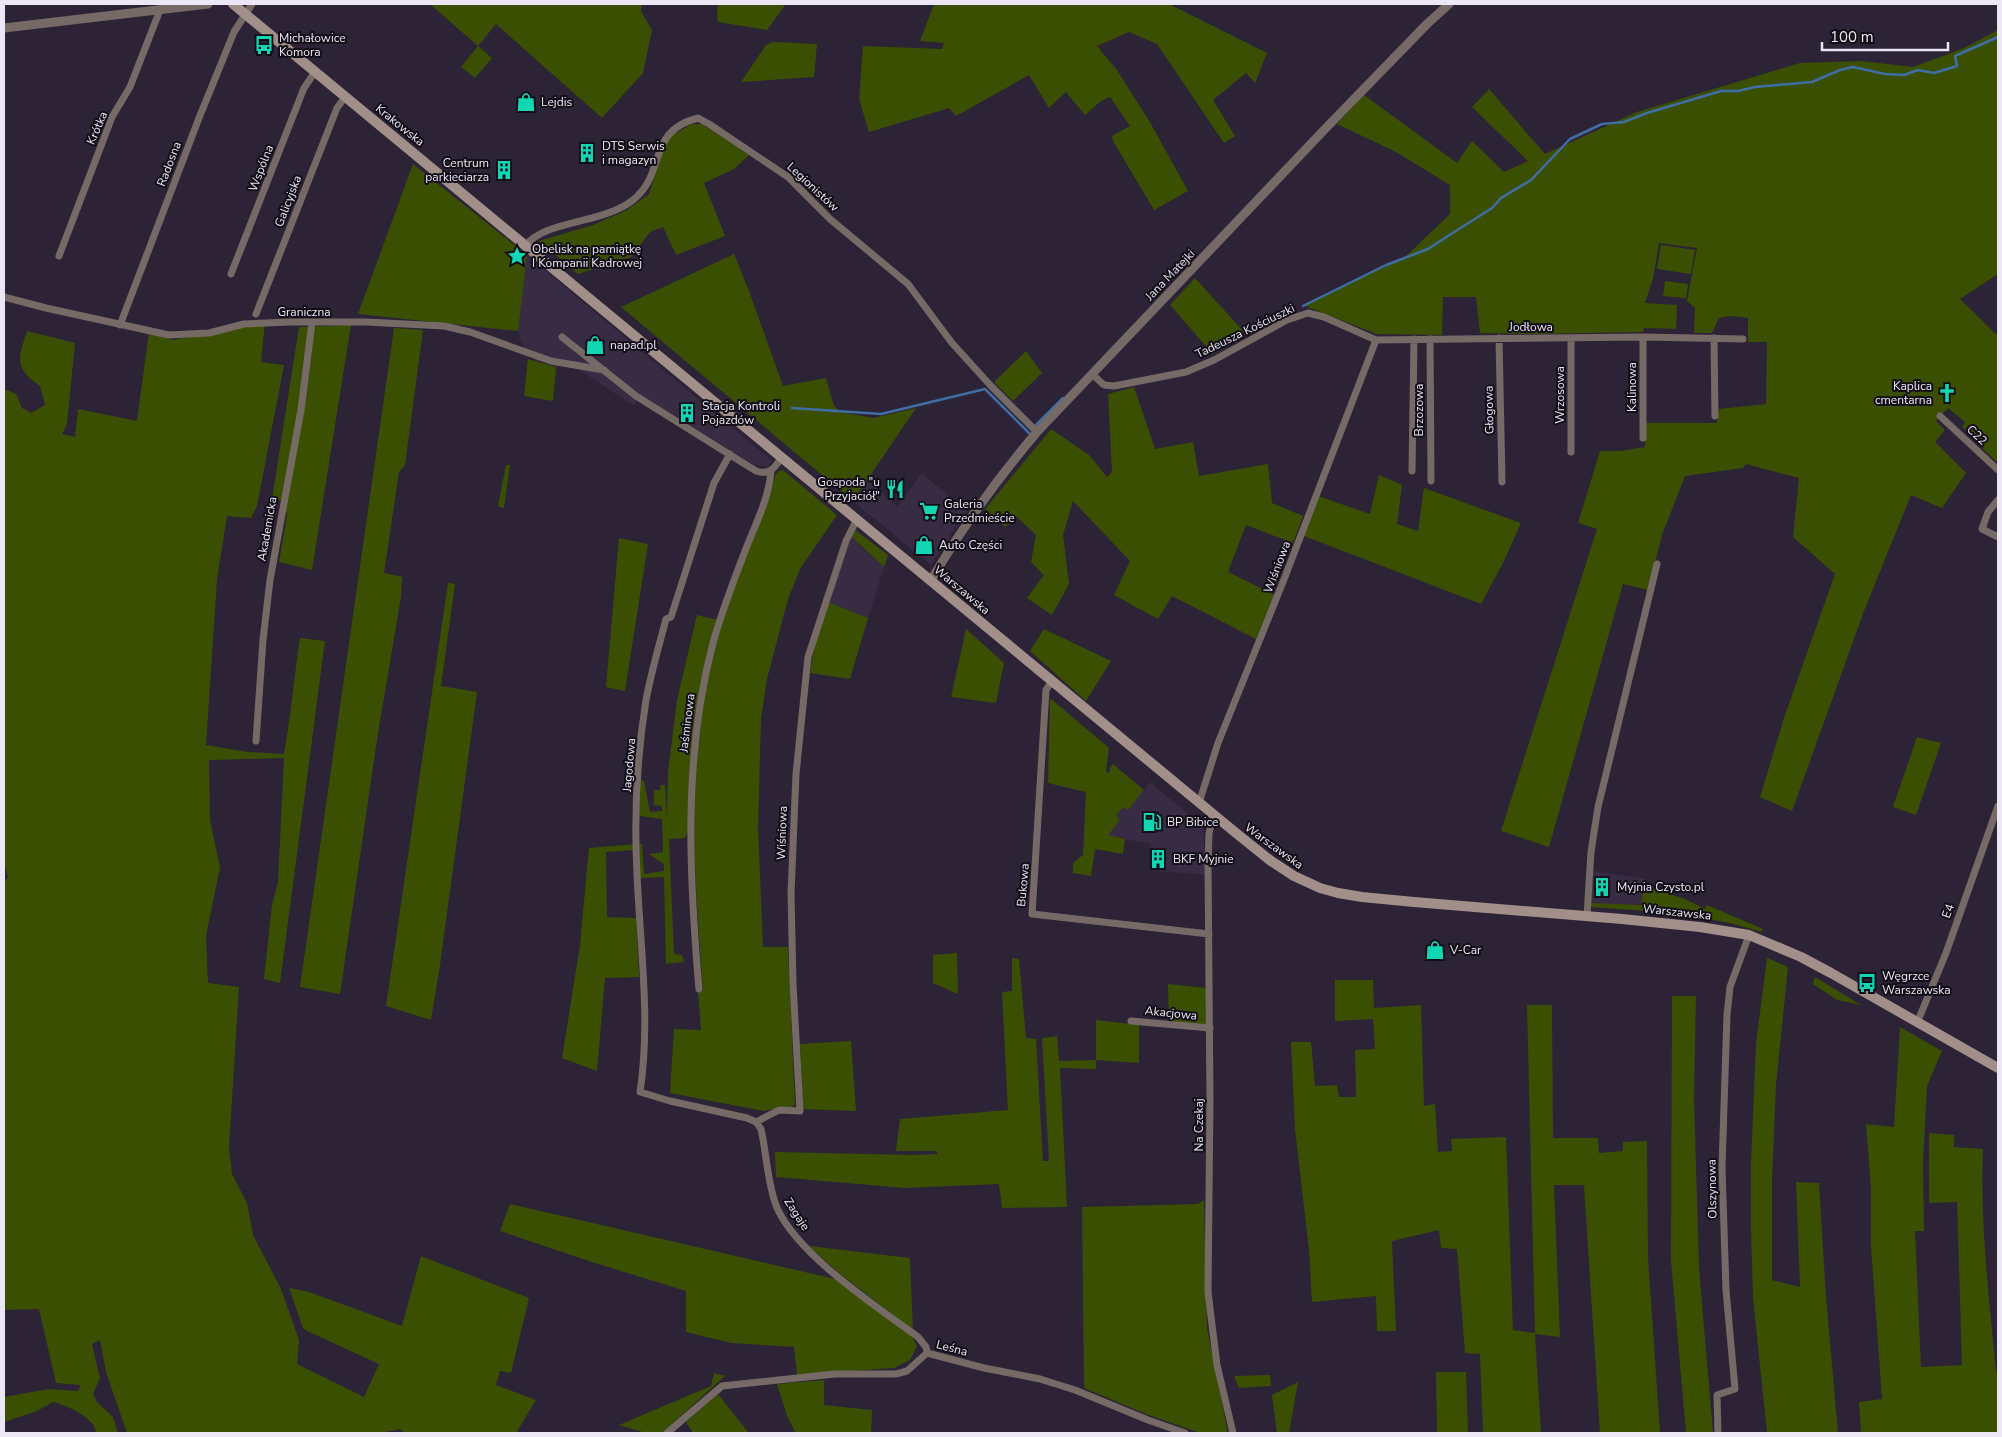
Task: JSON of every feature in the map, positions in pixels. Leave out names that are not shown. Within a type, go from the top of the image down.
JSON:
[{"type":"main road","name":"Krakowska","points":[[233,4],[667,362]]},
{"type":"main road","name":"Warszawska","points":[[667,362],[1199,803],[1285,871],[1309,884],[1338,893],[1399,901],[1587,916],[1700,927],[1749,935],[1801,957],[1998,1068]]},
{"type":"street","points":[[4,28],[208,4]]},
{"type":"street","name":"Radosna","points":[[120,325],[234,32],[252,4]]},
{"type":"street","name":"Jana Matejki","points":[[931,580],[947,552],[989,491],[1037,432],[1325,129],[1427,24],[1449,4]]},
{"type":"street","name":"Krótka","points":[[59,256],[112,117],[130,87],[160,10]]},
{"type":"street","name":"Wspólna","points":[[232,274],[304,88],[315,72]]},
{"type":"street","name":"Galicyjska","points":[[256,314],[337,108],[345,97]]},
{"type":"street","name":"Legionistów","points":[[526,246],[541,232],[593,219],[621,209],[648,184],[658,154],[669,134],[679,125],[698,118],[788,177],[830,219],[908,284],[952,343],[1037,432]]},
{"type":"street","name":"Graniczna","points":[[4,297],[169,335],[184,336],[209,333],[244,324],[312,322],[366,322],[451,327],[551,361],[604,370]]},
{"type":"street","name":"Tadeusza Kościuszki","points":[[1092,374],[1104,385],[1114,386],[1186,372],[1214,360],[1287,320],[1308,313],[1324,317]]},
{"type":"street","name":"Jodłowa","points":[[1324,317],[1376,340],[1643,337],[1743,339]]},
{"type":"street","name":"Akademicka","points":[[256,741],[263,640],[270,580],[301,410],[312,322]]},
{"type":"street","name":"Graniczna","points":[[562,337],[636,396],[756,471],[764,473],[771,471]]},
{"type":"street","name":"Kalinowa","points":[[1643,337],[1644,438]]},
{"type":"street","name":"Głogowa","points":[[1499,338],[1502,482]]},
{"type":"street","name":"Wrzosowa","points":[[1571,338],[1571,452]]},
{"type":"street","points":[[1714,338],[1714,416]]},
{"type":"street","name":"Brzozowa","points":[[1412,471],[1414,339]]},
{"type":"street","name":"Brzozowa","points":[[1430,339],[1431,481]]},
{"type":"street","name":"Wiśniowa","points":[[1199,803],[1218,744],[1283,582],[1376,340]]},
{"type":"street","name":"C22","points":[[1940,416],[1998,470]]},
{"type":"street","name":"Jagodowa","points":[[730,454],[714,483],[671,617],[666,619],[646,701],[638,783],[637,873],[642,934],[645,1040],[640,1092],[747,1118],[756,1122]]},
{"type":"street","points":[[771,471],[782,457]]},
{"type":"street","name":"Jaśminowa","points":[[700,989],[691,831],[694,759],[698,722],[714,641],[738,570],[770,488],[771,471]]},
{"type":"street","points":[[1998,500],[1988,512],[1982,529],[1998,537]]},
{"type":"street","name":"Wiśniowa","points":[[756,1122],[779,1110],[800,1111],[793,984],[791,893],[796,774],[808,657],[846,541],[857,519]]},
{"type":"street","points":[[1587,916],[1591,852],[1598,807],[1657,564]]},
{"type":"street","name":"Bukowa","points":[[1052,681],[1046,690],[1032,914],[1209,934]]},
{"type":"street","name":"E4","points":[[1918,1023],[1946,953],[1998,806]]},
{"type":"street","name":"Na Czekaj","points":[[1213,814],[1209,844],[1208,1292],[1217,1365],[1233,1433]]},
{"type":"street","name":"Olszynowa","points":[[1718,1433],[1717,1395],[1735,1389],[1726,1290],[1722,1167],[1727,1015],[1730,987],[1749,935]]},
{"type":"street","name":"Akacjowa","points":[[1131,1021],[1210,1028]]},
{"type":"street","name":"Zagaje","points":[[756,1122],[761,1129],[770,1188],[778,1210],[791,1228],[809,1250],[835,1274],[918,1337],[926,1348],[927,1353]]},
{"type":"street","name":"Leśna","points":[[667,1433],[722,1386],[835,1374],[896,1374],[907,1371],[927,1353],[984,1368],[1040,1379],[1075,1390],[1185,1433]]},
{"type":"shaded area","points":[[527,255],[772,461],[767,467],[753,464],[640,395],[634,406],[578,369],[536,361],[525,351],[518,331]]},
{"type":"shaded area","points":[[922,473],[966,511],[931,565],[853,501],[868,480],[897,507]]},
{"type":"shaded area","points":[[851,536],[884,567],[868,618],[828,602]]},
{"type":"shaded area","points":[[1150,782],[1203,826],[1206,875],[1151,870],[1151,844],[1107,836],[1120,820],[1116,816],[1124,806],[1128,810]]},
{"type":"shaded area","points":[[1594,871],[1645,879],[1642,905],[1591,903]]},
{"type":"green space","points":[[430,4],[642,4],[641,11],[652,30],[643,73],[602,118],[496,24],[478,46]]},
{"type":"green space","points":[[718,4],[786,4],[767,30],[718,22]]},
{"type":"green space","points":[[934,4],[1169,4],[1267,53],[1255,83],[1246,73],[1213,100],[1235,136],[1224,143],[1157,44],[1129,32],[1097,46],[1117,70],[1151,124],[1188,191],[1154,210],[1113,141],[1112,136],[1130,126],[1110,97],[1101,101],[1085,115],[1066,92],[1049,108],[1029,75],[956,116],[949,108],[869,132],[859,99],[863,46],[942,49],[944,43],[920,41]]},
{"type":"green space","points":[[1998,30],[1998,274],[1960,299],[1998,336],[1998,463],[1983,449],[1984,445],[1962,427],[1965,422],[1948,408],[1936,421],[1945,430],[1935,442],[1966,473],[1942,508],[1911,495],[1864,611],[1792,811],[1760,797],[1785,715],[1835,574],[1793,537],[1799,478],[1746,464],[1743,468],[1685,476],[1662,535],[1648,590],[1623,584],[1549,847],[1501,831],[1597,529],[1578,523],[1600,451],[1621,451],[1645,447],[1646,423],[1717,423],[1719,409],[1766,404],[1767,342],[1748,342],[1748,318],[1730,316],[1719,318],[1712,333],[1694,333],[1695,308],[1687,301],[1697,248],[1659,243],[1653,279],[1645,303],[1677,305],[1676,329],[1644,328],[1643,332],[1480,333],[1476,297],[1443,297],[1442,335],[1377,334],[1310,308],[1304,304],[1404,258],[1450,214],[1450,185],[1396,152],[1337,124],[1364,95],[1457,163],[1472,141],[1504,172],[1528,161],[1472,107],[1489,89],[1545,154],[1637,112],[1800,63],[1861,61],[1913,67],[1964,48]]},
{"type":"green space","points":[[773,42],[817,44],[814,77],[741,82],[766,45]]},
{"type":"green space","points":[[478,46],[492,58],[475,78],[461,67]]},
{"type":"green space","points":[[692,124],[702,124],[749,155],[734,169],[704,183],[725,236],[676,255],[663,227],[650,232],[631,257],[578,274],[539,241],[593,225],[627,210],[649,194],[664,147],[672,135]]},
{"type":"green space","points":[[413,164],[527,255],[518,331],[358,314]]},
{"type":"green space","points":[[1661,245],[1695,250],[1691,274],[1657,269]]},
{"type":"green space","points":[[734,254],[783,386],[826,378],[834,406],[841,412],[874,418],[916,408],[853,501],[621,307]]},
{"type":"green space","points":[[1195,278],[1244,332],[1213,354],[1170,305]]},
{"type":"green space","points":[[1665,281],[1688,284],[1686,298],[1663,296]]},
{"type":"green space","points":[[265,322],[261,362],[284,365],[257,506],[251,518],[227,516],[217,579],[206,745],[248,752],[284,754],[300,638],[325,641],[280,983],[264,979],[272,905],[278,882],[284,758],[209,760],[210,820],[220,867],[206,936],[208,983],[239,987],[229,1148],[232,1174],[247,1203],[253,1235],[281,1289],[299,1340],[297,1364],[364,1397],[379,1364],[303,1328],[289,1288],[309,1292],[402,1326],[421,1256],[529,1298],[511,1373],[500,1371],[496,1385],[536,1400],[516,1433],[405,1433],[400,1429],[379,1433],[127,1433],[106,1372],[100,1340],[92,1344],[100,1378],[93,1394],[97,1402],[113,1417],[118,1433],[96,1433],[95,1427],[86,1417],[53,1402],[37,1411],[4,1422],[4,1397],[49,1389],[78,1391],[81,1385],[56,1383],[39,1309],[4,1310],[4,881],[8,878],[4,863],[4,389],[16,394],[22,408],[31,413],[45,405],[40,386],[26,374],[20,362],[27,331],[75,343],[67,424],[62,434],[75,437],[78,409],[137,421],[149,332],[173,340]]},
{"type":"green space","points":[[351,325],[312,570],[279,562],[287,515],[283,501],[272,499],[299,327]]},
{"type":"green space","points":[[394,328],[423,330],[405,465],[399,472],[384,573],[402,577],[401,597],[378,733],[340,994],[300,987]]},
{"type":"green space","points":[[1026,351],[1042,373],[1013,401],[994,382]]},
{"type":"green space","points":[[528,359],[556,367],[553,401],[524,396]]},
{"type":"green space","points":[[1134,387],[1155,449],[1193,442],[1199,476],[1268,464],[1272,503],[1303,516],[1293,543],[1246,525],[1228,572],[1275,595],[1256,639],[1172,596],[1158,619],[1114,595],[1130,561],[1073,501],[1063,535],[1069,584],[1052,615],[1027,598],[1044,575],[1031,562],[1036,535],[1017,517],[1005,527],[985,509],[1051,429],[1089,455],[1107,477],[1112,472],[1108,394]]},
{"type":"green space","points":[[506,465],[510,465],[504,508],[498,506]]},
{"type":"green space","points":[[783,470],[837,515],[800,569],[788,599],[767,679],[761,719],[758,827],[763,947],[788,947],[795,1105],[788,1108],[764,1111],[670,1093],[674,1029],[701,1030],[698,993],[703,991],[694,825],[695,783],[703,701],[717,636],[776,474]]},
{"type":"green space","points":[[1379,475],[1402,485],[1397,524],[1418,531],[1424,488],[1521,523],[1504,561],[1481,604],[1304,536],[1318,496],[1370,514]]},
{"type":"green space","points":[[854,529],[888,555],[884,567],[851,536]]},
{"type":"green space","points":[[619,538],[648,544],[625,691],[606,687]]},
{"type":"green space","points":[[448,583],[455,584],[441,686],[477,692],[431,1020],[386,1006]]},
{"type":"green space","points":[[828,602],[868,618],[850,679],[810,673],[814,649]]},
{"type":"green space","points":[[697,615],[718,620],[705,666],[693,729],[688,830],[685,838],[669,839],[674,954],[682,955],[684,962],[666,964],[664,877],[640,878],[639,844],[642,844],[644,874],[664,871],[664,864],[649,854],[663,852],[662,819],[640,816],[640,780],[644,781],[650,812],[662,811],[662,806],[654,805],[654,790],[660,790],[661,785],[665,785],[667,820],[668,772],[677,700]]},
{"type":"green space","points":[[966,629],[1004,663],[996,703],[951,697]]},
{"type":"green space","points":[[1044,629],[1111,661],[1086,701],[1030,651]]},
{"type":"green space","points":[[1050,698],[1109,748],[1106,772],[1109,773],[1113,764],[1144,790],[1128,810],[1123,807],[1116,816],[1120,820],[1108,835],[1125,839],[1123,854],[1095,849],[1091,876],[1073,873],[1073,863],[1083,855],[1086,792],[1048,783]]},
{"type":"green space","points":[[1917,737],[1941,743],[1916,815],[1893,807]]},
{"type":"green space","points":[[635,844],[634,850],[606,852],[607,917],[636,918],[639,977],[605,978],[597,1071],[562,1058],[580,945],[589,848]]},
{"type":"green space","points":[[1644,886],[1685,899],[1705,909],[1707,905],[1763,929],[1761,932],[1720,921],[1677,914],[1590,907],[1591,903],[1641,905]]},
{"type":"green space","points":[[957,953],[958,994],[933,983],[933,955]]},
{"type":"green space","points":[[1012,958],[1019,959],[1026,1038],[1036,1039],[1043,1161],[1049,1161],[1042,1038],[1057,1036],[1059,1061],[1096,1060],[1096,1069],[1060,1068],[1067,1207],[1002,1208],[999,1184],[905,1188],[776,1177],[775,1152],[937,1154],[937,1151],[896,1151],[900,1119],[1008,1110],[1002,992],[1012,991]]},
{"type":"green space","points":[[1767,958],[1788,967],[1776,1085],[1772,1179],[1772,1280],[1800,1287],[1796,1182],[1819,1183],[1826,1297],[1838,1433],[1767,1433],[1753,1298],[1751,1163],[1756,1044]]},
{"type":"green space","points":[[1815,977],[1861,1005],[1837,1000],[1813,984]]},
{"type":"green space","points":[[1335,980],[1373,980],[1374,1008],[1421,1005],[1424,1106],[1435,1104],[1438,1152],[1452,1151],[1451,1139],[1506,1137],[1513,1330],[1535,1333],[1527,1005],[1552,1005],[1553,1138],[1598,1138],[1599,1153],[1623,1151],[1623,1142],[1647,1141],[1648,1257],[1660,1433],[1600,1433],[1584,1185],[1554,1185],[1560,1337],[1535,1334],[1541,1433],[1483,1433],[1480,1354],[1465,1353],[1457,1249],[1441,1248],[1439,1230],[1392,1241],[1396,1331],[1377,1331],[1376,1296],[1312,1302],[1309,1250],[1295,1129],[1291,1042],[1311,1042],[1315,1086],[1337,1085],[1339,1097],[1356,1097],[1355,1050],[1375,1049],[1373,1019],[1335,1021]]},
{"type":"green space","points":[[1168,984],[1206,988],[1206,1025],[1169,1022]]},
{"type":"green space","points":[[1672,996],[1696,996],[1694,1098],[1699,1268],[1713,1433],[1686,1433],[1671,1260]]},
{"type":"green space","points":[[1096,1020],[1139,1025],[1139,1063],[1096,1060]]},
{"type":"green space","points":[[1900,1027],[1942,1051],[1927,1086],[1923,1163],[1924,1231],[1915,1231],[1921,1367],[1962,1365],[1957,1202],[1929,1203],[1929,1133],[1954,1135],[1954,1147],[1983,1149],[1984,1233],[1996,1371],[1998,1372],[1998,1433],[1861,1433],[1859,1402],[1882,1399],[1871,1245],[1871,1188],[1866,1124],[1894,1127]]},
{"type":"green space","points":[[851,1041],[856,1111],[803,1109],[800,1044]]},
{"type":"green space","points":[[1204,1200],[1207,1328],[1228,1433],[1200,1433],[1146,1414],[1084,1388],[1082,1207],[1198,1204]]},
{"type":"green space","points":[[510,1204],[835,1279],[911,1335],[917,1346],[910,1360],[894,1368],[797,1375],[794,1347],[731,1343],[686,1332],[686,1291],[500,1231]]},
{"type":"green space","points":[[809,1246],[910,1258],[913,1330],[839,1273]]},
{"type":"green space","points":[[1436,1372],[1466,1372],[1468,1433],[1437,1433]]},
{"type":"green space","points":[[714,1373],[725,1376],[662,1433],[646,1433],[619,1425],[711,1386]]},
{"type":"green space","points":[[1270,1375],[1271,1386],[1239,1388],[1234,1376]]},
{"type":"green space","points":[[824,1380],[824,1405],[872,1410],[871,1433],[796,1433],[787,1416],[777,1384]]},
{"type":"green space","points":[[1298,1382],[1289,1433],[1277,1433],[1272,1395]]},
{"type":"green space","points":[[718,1394],[748,1432],[693,1433],[686,1422]]},
{"type":"waterway","points":[[1303,306],[1386,265],[1428,249],[1492,208],[1501,198],[1531,180],[1570,139],[1602,124],[1624,122],[1647,113],[1721,91],[1738,91],[1755,87],[1812,82],[1840,70],[1853,67],[1885,74],[1904,75],[1918,70],[1934,73],[1957,66],[1955,56],[1998,37]]},
{"type":"waterway","points":[[792,408],[881,414],[985,389],[1029,433]]},
{"type":"waterway","points":[[1036,425],[1063,398]]},
{"type":"place","name":"Michałowice Komora","points":[[264,45]]},
{"type":"place","name":"Lejdis","points":[[526,102]]},
{"type":"place","name":"DTS Serwis i magazyn","points":[[587,153]]},
{"type":"place","name":"Centrum parkieciarza","points":[[504,170]]},
{"type":"place","name":"Obelisk na pamiątkę I Kompanii Kadrowej","points":[[517,256]]},
{"type":"place","name":"napad.pl","points":[[595,345]]},
{"type":"place","name":"Kaplica cmentarna","points":[[1947,393]]},
{"type":"place","name":"Stacja Kontroli Pojazdów","points":[[687,413]]},
{"type":"place","name":"Gospoda \"u Przyjaciół\"","points":[[895,489]]},
{"type":"place","name":"Galeria Przedmieście","points":[[929,511]]},
{"type":"place","name":"Auto Części","points":[[924,545]]},
{"type":"place","name":"BP Bibice","points":[[1152,822]]},
{"type":"place","name":"BKF Myjnie","points":[[1158,859]]},
{"type":"place","name":"Myjnia Czysto.pl","points":[[1602,887]]},
{"type":"place","name":"V-Car","points":[[1435,950]]},
{"type":"place","name":"Węgrzce Warszawska","points":[[1867,983]]}]
